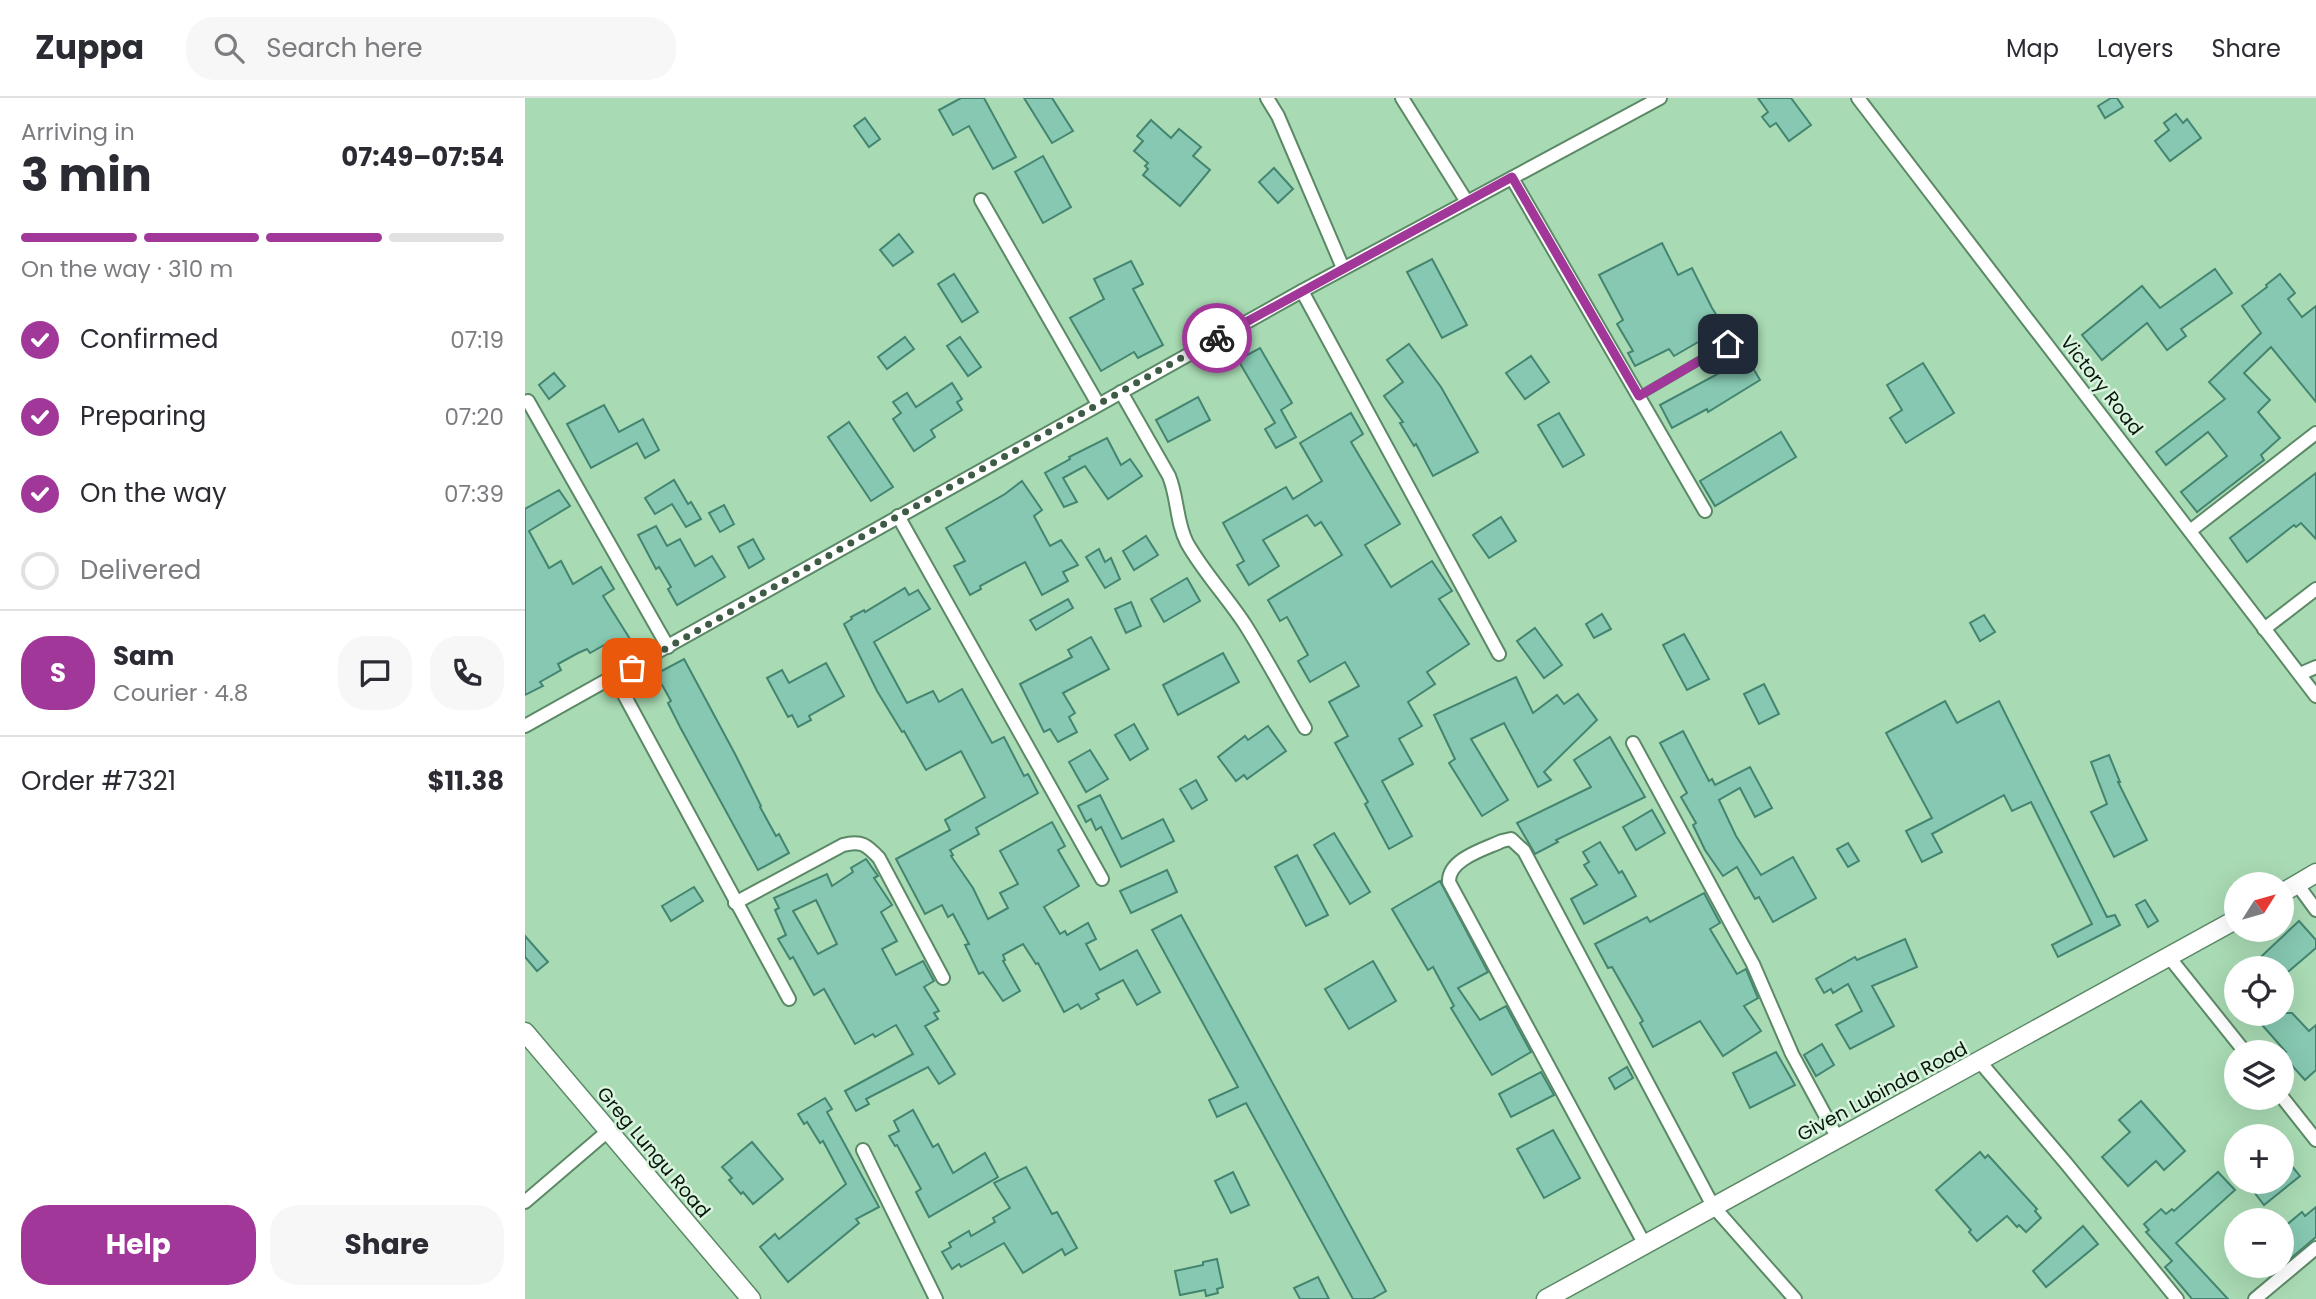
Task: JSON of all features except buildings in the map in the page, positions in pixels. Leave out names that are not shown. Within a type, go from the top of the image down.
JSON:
[{"type":"street","points":[[1267,98],[1278,116],[1343,268]]},
{"type":"street","points":[[1402,98],[1467,202]]},
{"type":"street","points":[[525,726],[1343,268],[1660,98]]},
{"type":"street","name":"Victory Road","points":[[1858,98],[2316,696]]},
{"type":"street","points":[[1512,177],[1705,511]]},
{"type":"street","points":[[981,200],[1098,404]]},
{"type":"street","points":[[1302,291],[1499,654]]},
{"type":"street","points":[[1121,391],[1169,476],[1178,518],[1187,542],[1220,593],[1245,625],[1305,728]]},
{"type":"street","points":[[528,401],[668,648]]},
{"type":"street","points":[[2190,531],[2316,433]]},
{"type":"street","points":[[898,516],[1102,879]]},
{"type":"street","points":[[2264,629],[2316,589]]},
{"type":"street","points":[[2300,674],[2316,667]]},
{"type":"street","points":[[615,678],[789,999]]},
{"type":"street","points":[[1633,743],[1753,964],[1792,1054],[1837,1137]]},
{"type":"street","points":[[1645,1245],[1450,882],[1449,873],[1455,864],[1502,841],[1511,839],[1524,851],[1713,1206],[1795,1299]]},
{"type":"street","points":[[736,903],[843,845],[855,842],[866,845],[879,858],[943,978]]},
{"type":"street","points":[[2294,887],[2316,873]]},
{"type":"street","points":[[2294,892],[2316,910]]},
{"type":"street","name":"Given Lubinda Road","points":[[1546,1299],[2224,926]]},
{"type":"street","points":[[2169,957],[2235,1040]]},
{"type":"street","name":"Greg Lungu Road","points":[[525,1032],[751,1299]]},
{"type":"street","points":[[1980,1062],[2066,1162],[2177,1299]]},
{"type":"street","points":[[2292,1110],[2316,1140]]},
{"type":"street","points":[[525,1202],[608,1131]]},
{"type":"street","points":[[863,1150],[936,1299]]},
{"type":"street","points":[[2255,1299],[2316,1248]]},
{"type":"lane","points":[[1639,396],[1728,344]]},
{"type":"way so far","points":[[632,668],[1217,338]]},
{"type":"route","points":[[1217,338],[1512,177],[1639,396],[1728,344]]}]
